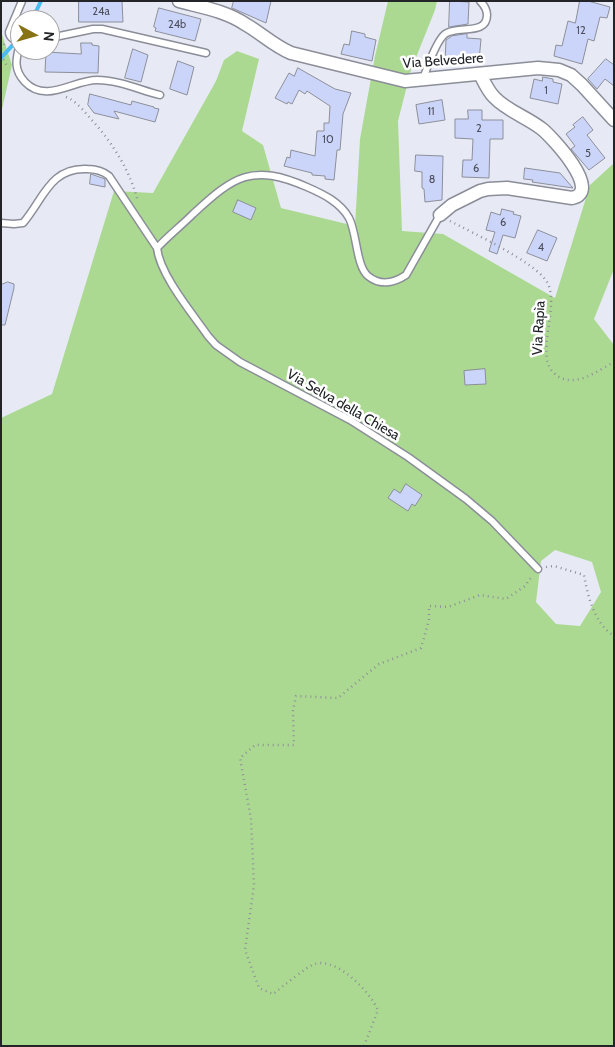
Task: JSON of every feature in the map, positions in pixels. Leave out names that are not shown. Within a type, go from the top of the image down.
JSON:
[{"type":"street","name":"Via Belvedere","points":[[179,1],[234,18],[283,50],[291,53],[399,80],[423,80],[538,68],[559,70],[571,75],[614,120]]},
{"type":"street","points":[[440,215],[452,205],[488,189],[507,188],[572,198],[579,196],[583,187],[580,176],[548,135],[534,123],[498,101],[489,91],[480,74]]},
{"type":"lane","points":[[423,80],[445,34],[453,30],[476,29],[485,22],[487,16],[486,9],[480,1]]},
{"type":"lane","points":[[60,36],[102,29],[206,53]]},
{"type":"lane","points":[[16,60],[17,71],[27,84],[38,90],[61,90],[82,82],[101,80],[160,95]]},
{"type":"lane","points":[[1,222],[23,223],[56,178],[74,170],[101,171],[109,176],[157,248],[216,192],[237,180],[251,176],[280,177],[294,181],[330,198],[338,205],[349,218],[365,272],[383,283],[397,280],[406,275],[440,215]]},
{"type":"lane","name":"Via Selva della Chiesa","points":[[157,248],[164,272],[216,345],[248,366],[350,420],[408,457],[466,499],[492,521],[538,569]]},
{"type":"path","points":[[1,55],[9,71]]},
{"type":"path","points":[[64,97],[82,108],[103,132],[119,156],[138,200],[142,228]]},
{"type":"path","name":"Via Rapìa","points":[[440,215],[525,262],[541,274],[547,282],[551,298],[547,364],[556,376],[568,381],[576,381],[614,362]]},
{"type":"path","points":[[364,1046],[378,1010],[374,1000],[351,976],[328,964],[314,964],[273,994],[259,988],[245,950],[254,885],[251,819],[240,758],[255,745],[294,745],[293,711],[296,696],[338,698],[379,664],[421,648],[429,620],[429,606],[448,607],[480,595],[506,599],[525,586],[538,569],[554,566],[584,575],[589,602],[606,631],[614,636]]},
{"type":"green space","points":[[388,1],[437,1],[411,70],[398,121],[402,231],[443,234],[555,298],[590,185],[614,163],[614,269],[594,319],[614,345],[614,1046],[1,1046],[1,418],[52,394],[114,191],[153,193],[216,81],[224,60],[237,51],[259,59],[242,131],[263,145],[281,208],[355,226],[360,139],[375,56]],"holes":[[[555,550],[592,562],[601,592],[580,626],[556,624],[536,602],[541,561]]]},
{"type":"green space","points":[[1,31],[12,65],[1,114]]},
{"type":"building","points":[[79,1],[122,1],[123,22],[79,22]]},
{"type":"building","points":[[234,1],[271,1],[266,23],[232,8]]},
{"type":"building","points":[[450,1],[469,2],[468,24],[449,27]]},
{"type":"building","points":[[580,1],[588,1],[610,7],[607,18],[600,17],[594,41],[588,39],[582,64],[554,56],[556,45],[562,46],[568,21],[575,23]]},
{"type":"building","points":[[159,8],[201,19],[195,41],[155,31],[156,28],[154,27]]},
{"type":"building","points":[[352,31],[365,34],[365,37],[376,40],[372,61],[341,54],[344,44],[349,45]]},
{"type":"building","points":[[467,34],[467,38],[481,39],[479,61],[464,60],[463,63],[445,62],[446,40],[452,36]]},
{"type":"building","points":[[81,43],[92,43],[92,45],[99,46],[98,73],[45,72],[46,60],[60,60],[60,53],[81,54]]},
{"type":"building","points":[[133,49],[148,55],[141,82],[125,78]]},
{"type":"building","points":[[606,59],[614,65],[614,86],[605,79],[597,89],[588,79]]},
{"type":"building","points":[[178,61],[194,67],[187,95],[170,89]]},
{"type":"building","points":[[298,68],[335,89],[351,93],[343,114],[340,150],[337,150],[334,180],[284,166],[287,157],[290,158],[291,150],[315,156],[317,131],[324,131],[324,123],[329,123],[330,106],[307,91],[305,94],[299,90],[292,104],[288,102],[287,104],[275,98],[289,73],[294,76]]},
{"type":"building","points":[[543,77],[553,79],[553,82],[562,84],[558,104],[530,98],[534,79],[542,81]]},
{"type":"building","points":[[90,94],[131,105],[132,101],[159,109],[155,122],[114,111],[119,119],[94,113],[88,105]]},
{"type":"building","points":[[442,100],[445,120],[419,124],[416,105]]},
{"type":"building","points":[[468,110],[482,110],[482,120],[503,120],[503,139],[490,139],[489,178],[462,177],[463,160],[472,160],[473,139],[455,138],[455,119],[468,119]]},
{"type":"building","points":[[583,117],[593,130],[587,135],[605,158],[589,170],[571,149],[575,146],[566,134]]},
{"type":"building","points":[[416,155],[443,156],[442,200],[425,202],[424,189],[422,188],[422,172],[415,171]]},
{"type":"building","points":[[525,168],[560,173],[573,188],[532,182],[533,180],[524,179]]},
{"type":"building","points":[[91,174],[105,179],[105,187],[90,184]]},
{"type":"building","points":[[238,200],[256,208],[251,220],[233,212]]},
{"type":"building","points":[[502,209],[521,216],[515,238],[503,235],[497,254],[489,251],[495,232],[486,230],[491,212],[500,215]]},
{"type":"building","points":[[538,230],[557,238],[547,261],[527,253]]},
{"type":"building","points":[[8,282],[14,284],[14,288],[5,325],[1,325],[1,285]]},
{"type":"building","points":[[485,369],[486,384],[465,385],[464,371]]},
{"type":"building","points":[[406,484],[422,495],[415,506],[412,504],[408,511],[388,498],[394,489],[400,493]]},
{"type":"waterway","points":[[37,10],[41,1]]},
{"type":"waterway","points":[[1,58],[10,48]]}]
